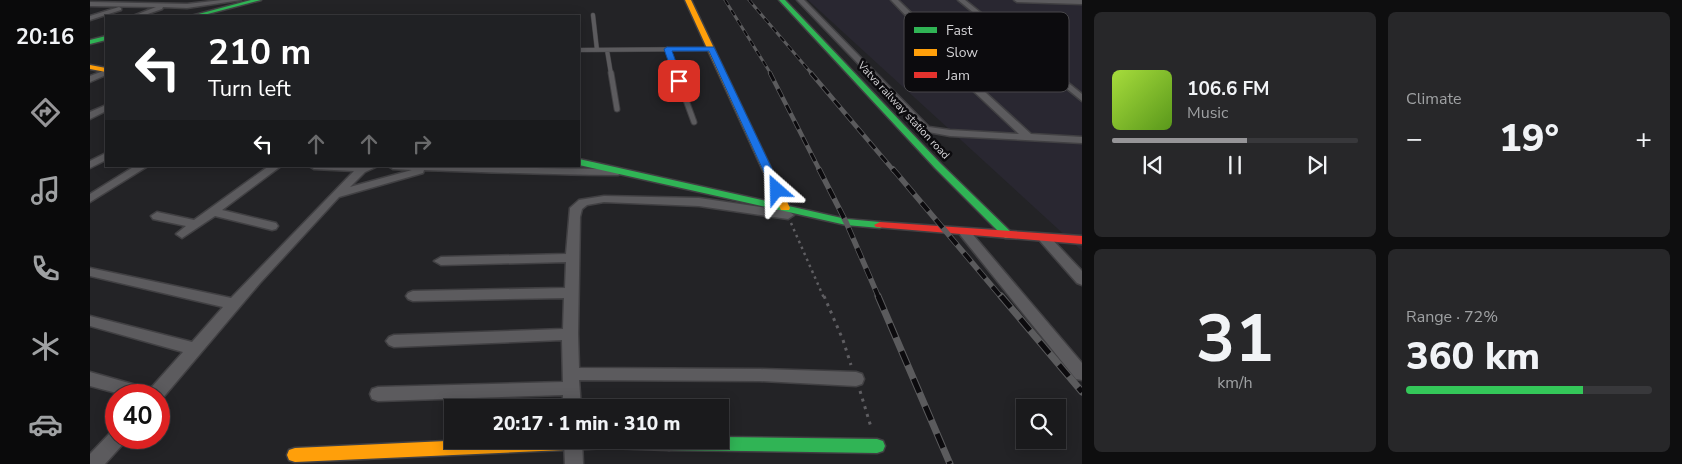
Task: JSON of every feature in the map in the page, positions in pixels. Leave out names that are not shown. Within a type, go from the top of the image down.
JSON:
[{"type":"street","points":[[119,15],[159,0]]},
{"type":"street","points":[[139,15],[168,6],[178,0]]},
{"type":"street","points":[[90,4],[110,2],[131,5],[187,6],[238,0]]},
{"type":"street","points":[[198,15],[258,0]]},
{"type":"street","points":[[688,0],[786,211]]},
{"type":"street","name":"Vatva railway station road","points":[[782,0],[912,138],[1009,236]]},
{"type":"street","points":[[800,0],[919,124],[931,131]]},
{"type":"street","points":[[894,0],[906,12]]},
{"type":"street","points":[[961,0],[976,12]]},
{"type":"street","points":[[1017,0],[1082,2]]},
{"type":"street","points":[[90,11],[110,2]]},
{"type":"street","points":[[90,18],[131,5]]},
{"type":"street","points":[[162,14],[187,6]]},
{"type":"street","points":[[90,24],[105,19]]},
{"type":"street","points":[[90,42],[105,38]]},
{"type":"street","points":[[90,67],[105,71]]},
{"type":"street","points":[[90,79],[105,72]]},
{"type":"street","points":[[1069,87],[1082,98]]},
{"type":"street","points":[[980,92],[1028,136]]},
{"type":"street","points":[[90,116],[105,108]]},
{"type":"street","points":[[912,138],[931,131],[1082,140]]},
{"type":"street","points":[[580,162],[786,211],[846,222],[965,233],[1082,240]]},
{"type":"street","points":[[90,199],[141,167]]},
{"type":"street","points":[[182,234],[275,167]]},
{"type":"street","points":[[334,167],[355,168]]},
{"type":"street","points":[[165,384],[234,304],[335,195],[361,170],[370,167]]},
{"type":"street","points":[[335,195],[431,167],[514,168],[551,172],[620,172]]},
{"type":"street","points":[[572,399],[570,334],[572,258],[574,217],[580,204],[588,200],[699,202],[786,211]]},
{"type":"street","points":[[214,212],[272,226]]},
{"type":"street","points":[[157,216],[196,224]]},
{"type":"street","points":[[965,233],[1082,374]]},
{"type":"street","points":[[1044,238],[1082,280]]},
{"type":"street","points":[[441,261],[572,258]]},
{"type":"street","points":[[90,272],[234,304]]},
{"type":"street","points":[[412,296],[571,293]]},
{"type":"street","points":[[90,321],[195,349]]},
{"type":"street","points":[[394,340],[570,334]]},
{"type":"street","points":[[378,394],[571,381],[760,375],[856,379]]},
{"type":"street","points":[[90,379],[108,384]]},
{"type":"street","points":[[729,442],[877,446]]},
{"type":"street","points":[[295,455],[444,447]]},
{"type":"street","points":[[93,464],[107,449]]},
{"type":"street","points":[[573,449],[574,464]]},
{"type":"lane","points":[[593,15],[597,50]]},
{"type":"lane","points":[[667,49],[694,122]]},
{"type":"lane","points":[[580,50],[712,49]]},
{"type":"lane","points":[[607,50],[617,109]]},
{"type":"path","points":[[786,211],[843,340],[877,446]]},
{"type":"shaded area","points":[[808,0],[1082,0],[1082,251],[908,92],[1069,92],[1069,12],[904,12],[904,88]]},
{"type":"railway","points":[[725,0],[771,74]]},
{"type":"railway","points":[[749,0],[812,74]]},
{"type":"railway","points":[[770,73],[820,171]]},
{"type":"railway","points":[[811,73],[894,171]]},
{"type":"railway","points":[[819,169],[846,222],[879,298]]},
{"type":"railway","points":[[893,169],[1002,298]]},
{"type":"railway","points":[[878,296],[950,464]]},
{"type":"railway","points":[[1001,296],[1082,392]]},
{"type":"traffic: fast","points":[[198,15],[258,0]]},
{"type":"traffic: fast","points":[[782,0],[938,166],[1009,236]]},
{"type":"traffic: fast","points":[[90,42],[105,38]]},
{"type":"traffic: fast","points":[[580,162],[846,222],[880,225]]},
{"type":"traffic: fast","points":[[729,444],[877,446]]},
{"type":"traffic: slow","points":[[688,0],[785,208]]},
{"type":"traffic: slow","points":[[90,67],[105,70]]},
{"type":"traffic: slow","points":[[295,455],[444,448]]},
{"type":"traffic: jam","points":[[880,225],[1082,240]]},
{"type":"route","points":[[679,81],[667,49],[712,49],[777,190]]}]
